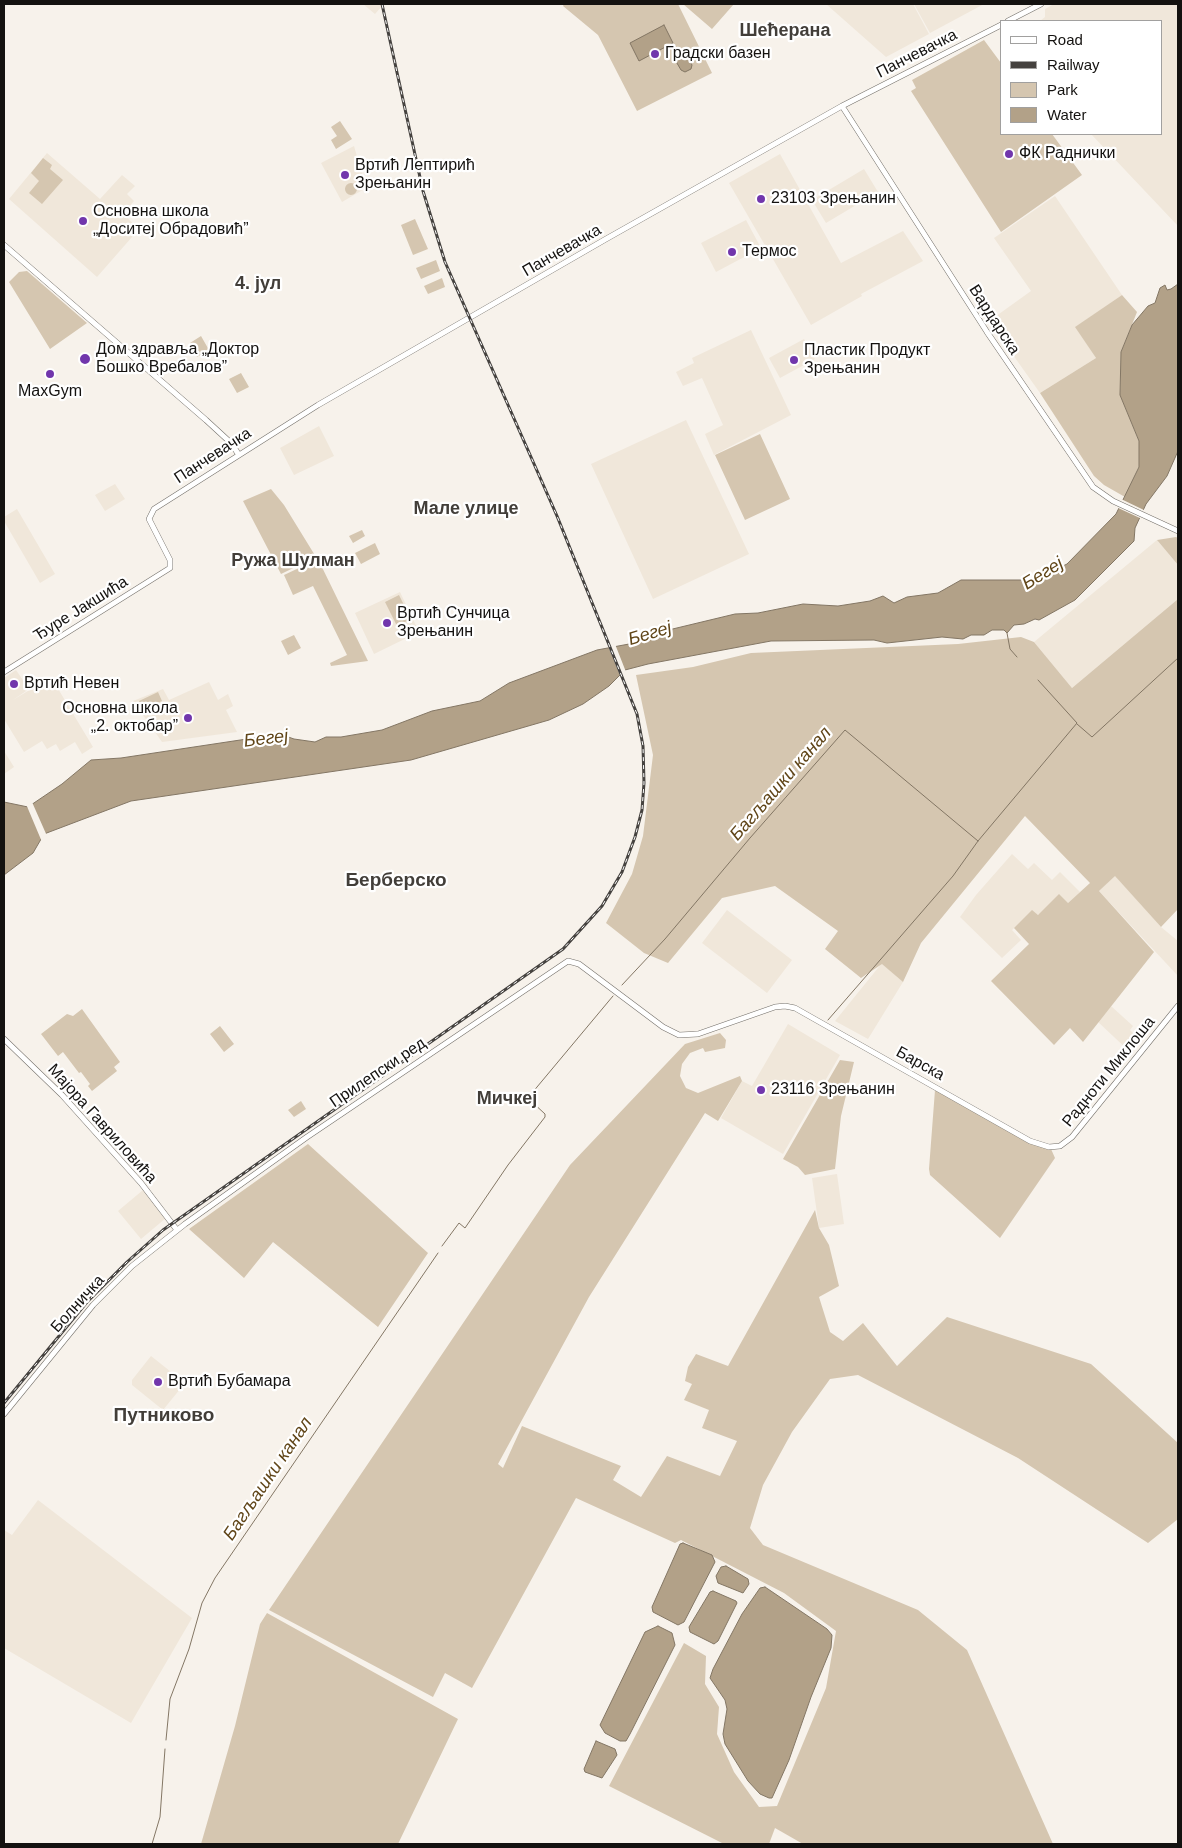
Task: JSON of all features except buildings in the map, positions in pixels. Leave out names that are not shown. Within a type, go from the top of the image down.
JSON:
[{"type":"street","points":[[1010,20],[1041,4]]},
{"type":"street","name":"Панчевачка","points":[[170,566],[149,517],[154,509],[357,383],[842,106],[1000,26]]},
{"type":"street","name":"Вардарска","points":[[842,106],[982,324],[1092,487],[1113,501],[1178,531]]},
{"type":"street","points":[[4,245],[213,426],[231,443],[239,455]]},
{"type":"street","name":"Ђуре Јакшића","points":[[4,672],[168,570],[170,566]]},
{"type":"street","name":"Прилепски ред","points":[[185,1224],[322,1126],[560,964],[573,961],[664,1028],[679,1035],[698,1034],[773,1008]]},
{"type":"street","name":"Барска","points":[[773,1008],[785,1006],[798,1009],[1030,1141],[1054,1148]]},
{"type":"street","name":"Радноти Миклоша","points":[[1054,1148],[1066,1144],[1178,1006]]},
{"type":"street","name":"Мајора Гавриловића","points":[[4,1038],[62,1095],[141,1183],[177,1230]]},
{"type":"street","name":"Болничка","points":[[4,1414],[92,1305],[132,1266],[185,1224]]},
{"type":"shaded area","points":[[363,4],[382,4],[383,5],[375,14]]},
{"type":"shaded area","points":[[826,4],[913,4],[929,34],[886,57]]},
{"type":"shaded area","points":[[914,4],[984,4],[930,33]]},
{"type":"shaded area","points":[[1054,4],[1178,4],[1178,226],[1092,135],[1162,135],[1162,20],[1041,20],[1045,17],[1045,9]]},
{"type":"shaded area","name":"Вртић Лептирић Зрењанин","points":[[354,146],[366,188],[342,202],[321,163]]},
{"type":"shaded area","name":"Основна школа „Доситеј Обрадовић”","points":[[47,153],[100,199],[122,175],[135,186],[127,194],[134,201],[123,214],[139,229],[97,277],[9,199]]},
{"type":"shaded area","points":[[780,154],[841,263],[903,231],[923,261],[861,294],[862,296],[811,325],[729,183]]},
{"type":"shaded area","points":[[864,169],[878,192],[826,223],[812,200]]},
{"type":"shaded area","points":[[1055,196],[1122,295],[1076,327],[1096,358],[1040,393],[1013,355],[1017,352],[992,319],[1031,291],[994,238]]},
{"type":"shaded area","points":[[746,220],[761,248],[716,272],[701,243]]},
{"type":"shaded area","points":[[751,330],[791,415],[714,455],[705,434],[723,425],[702,378],[683,386],[676,372],[694,363],[692,358]]},
{"type":"shaded area","points":[[804,339],[815,359],[780,378],[769,358]]},
{"type":"shaded area","points":[[686,420],[749,554],[653,599],[591,464]]},
{"type":"shaded area","points":[[319,426],[334,456],[294,475],[280,448]]},
{"type":"shaded area","points":[[115,484],[125,499],[105,511],[95,495]]},
{"type":"shaded area","points":[[17,509],[55,574],[40,583],[4,521],[4,517]]},
{"type":"shaded area","points":[[1157,540],[1178,565],[1178,599],[1072,688],[1034,642]]},
{"type":"shaded area","name":"Вртић Сунчица Зрењанин","points":[[400,592],[419,632],[374,654],[355,613]]},
{"type":"shaded area","points":[[16,670],[29,689],[13,700],[51,677],[93,747],[82,754],[75,742],[60,751],[56,744],[47,749],[42,741],[24,752],[4,719],[4,678]]},
{"type":"shaded area","name":"Основна школа „2. октобар”","points":[[209,682],[218,700],[228,694],[233,706],[226,710],[237,732],[162,742],[133,701],[163,689],[169,700]]},
{"type":"shaded area","points":[[4,751],[14,767],[4,774]]},
{"type":"shaded area","points":[[1012,854],[1028,869],[1034,863],[1052,880],[1060,872],[1080,892],[1068,903],[1037,915],[1032,911],[1012,930],[1021,940],[1002,958],[960,917],[976,895]]},
{"type":"shaded area","points":[[1115,875],[1161,927],[1178,941],[1178,976],[1099,891]]},
{"type":"shaded area","points":[[727,910],[792,960],[767,993],[702,943]]},
{"type":"shaded area","points":[[882,963],[903,982],[868,1039],[835,1021]]},
{"type":"shaded area","points":[[1111,1006],[1133,1026],[1130,1030],[1141,1041],[1131,1053],[1097,1021]]},
{"type":"shaded area","points":[[788,1024],[840,1055],[783,1154],[721,1118],[742,1081],[752,1086]]},
{"type":"shaded area","points":[[837,1174],[844,1224],[819,1228],[812,1178]]},
{"type":"shaded area","points":[[143,1190],[166,1218],[141,1239],[118,1211]]},
{"type":"shaded area","name":"Вртић Бубамара","points":[[151,1356],[185,1383],[163,1410],[132,1385],[132,1380]]},
{"type":"shaded area","points":[[38,1500],[192,1618],[131,1723],[4,1648],[4,1530],[12,1535]]},
{"type":"green space","name":"Градски базен","points":[[564,4],[678,4],[712,73],[637,111],[598,35],[563,6]]},
{"type":"green space","points":[[683,4],[734,4],[712,29]]},
{"type":"green space","name":"ФК Раднички","points":[[984,40],[1000,62],[1000,135],[1053,135],[1082,175],[1001,232],[911,91],[916,88],[912,80]]},
{"type":"green space","points":[[340,121],[352,139],[336,149],[331,140],[337,136],[331,127]]},
{"type":"green space","points":[[43,158],[52,165],[50,169],[63,180],[42,204],[29,193],[39,181],[31,173]]},
{"type":"green space","points":[[349,183],[353,183],[357,189],[353,195],[349,195],[345,191],[345,187]]},
{"type":"green space","points":[[415,219],[428,249],[413,255],[401,225]]},
{"type":"green space","points":[[436,260],[440,271],[421,279],[416,268]]},
{"type":"green space","points":[[27,271],[87,323],[50,349],[9,282],[19,272]]},
{"type":"green space","points":[[442,278],[445,287],[428,294],[424,286]]},
{"type":"green space","points":[[1122,295],[1137,312],[1121,352],[1120,394],[1139,441],[1139,467],[1125,497],[1104,485],[1094,476],[1040,393],[1096,358],[1075,327]]},
{"type":"green space","points":[[201,336],[209,350],[197,357],[190,343]]},
{"type":"green space","points":[[241,373],[249,387],[237,393],[229,379]]},
{"type":"green space","points":[[760,434],[790,499],[745,520],[715,455]]},
{"type":"green space","points":[[271,489],[284,505],[316,557],[281,574],[243,501]]},
{"type":"green space","points":[[362,530],[365,536],[353,543],[349,536]]},
{"type":"green space","points":[[1178,538],[1178,565],[1157,540]]},
{"type":"green space","points":[[375,543],[380,554],[361,564],[355,553]]},
{"type":"green space","points":[[318,559],[368,661],[331,666],[330,663],[347,655],[313,586],[293,595],[284,575]]},
{"type":"green space","points":[[399,595],[411,619],[397,626],[385,602]]},
{"type":"green space","points":[[1178,599],[1178,909],[1161,927],[1115,876],[1099,891],[1154,952],[1083,1042],[1070,1028],[1054,1045],[991,981],[1029,944],[1014,928],[1032,910],[1038,915],[1059,894],[1068,903],[1090,883],[1025,816],[921,943],[903,982],[882,964],[861,978],[825,949],[838,931],[775,886],[722,898],[668,963],[644,953],[606,923],[632,874],[643,836],[653,755],[636,675],[693,667],[751,653],[958,644],[1021,637],[1034,642],[1072,688]]},
{"type":"green space","points":[[294,635],[301,648],[288,655],[281,641]]},
{"type":"green space","points":[[158,692],[162,701],[143,709],[139,701]]},
{"type":"green space","points":[[82,1009],[120,1062],[114,1067],[117,1071],[92,1091],[88,1086],[90,1084],[81,1072],[79,1073],[63,1052],[58,1056],[41,1034],[67,1014],[73,1016]]},
{"type":"green space","points":[[220,1026],[234,1044],[224,1052],[210,1034]]},
{"type":"green space","points":[[720,1033],[726,1040],[725,1048],[705,1052],[703,1048],[690,1053],[682,1064],[680,1076],[686,1088],[698,1093],[740,1076],[742,1081],[718,1121],[705,1113],[589,1297],[498,1464],[503,1468],[522,1426],[621,1466],[613,1480],[641,1497],[667,1456],[720,1476],[737,1441],[702,1428],[709,1410],[684,1400],[692,1384],[685,1381],[688,1367],[696,1354],[728,1366],[815,1210],[819,1228],[829,1245],[839,1286],[819,1297],[830,1332],[843,1341],[863,1323],[897,1366],[947,1317],[1091,1364],[1178,1443],[1178,1519],[1148,1543],[1018,1458],[858,1375],[830,1379],[792,1432],[763,1485],[750,1528],[763,1545],[918,1610],[967,1650],[1053,1844],[803,1844],[775,1828],[769,1844],[724,1844],[609,1786],[684,1643],[706,1656],[705,1684],[719,1707],[717,1734],[734,1772],[759,1807],[777,1806],[826,1688],[836,1631],[784,1593],[681,1540],[675,1543],[576,1498],[472,1688],[445,1673],[433,1697],[269,1610],[570,1165],[685,1044]]},
{"type":"green space","points":[[840,1060],[854,1062],[841,1116],[835,1169],[805,1175],[798,1167],[783,1159]]},
{"type":"green space","points":[[935,1090],[1051,1149],[1055,1158],[1000,1238],[930,1175]]},
{"type":"green space","points":[[301,1101],[306,1109],[294,1117],[288,1110]]},
{"type":"green space","points":[[308,1144],[428,1253],[378,1327],[273,1242],[244,1278],[189,1229]]},
{"type":"green space","points":[[267,1613],[458,1719],[398,1844],[201,1844],[235,1726],[260,1624]]},
{"type":"water","points":[[664,25],[673,43],[639,61],[630,43]]},
{"type":"water","points":[[685,52],[692,65],[691,69],[685,72],[681,70],[674,58]]},
{"type":"water","name":"Бегеј","points":[[1178,284],[1178,451],[1167,476],[1146,504],[1135,528],[1134,541],[1075,600],[1039,620],[1035,619],[1024,624],[1014,625],[1007,633],[1004,630],[992,630],[984,635],[971,635],[963,639],[942,637],[887,643],[874,640],[771,641],[648,664],[625,670],[609,686],[583,704],[549,720],[411,760],[131,801],[44,834],[33,853],[4,875],[4,802],[28,807],[62,784],[91,760],[121,758],[280,734],[294,739],[315,742],[326,737],[341,737],[382,730],[432,711],[480,701],[509,683],[597,650],[629,644],[656,633],[735,614],[758,613],[803,604],[838,606],[870,601],[883,596],[894,603],[907,597],[938,593],[961,580],[1033,580],[1067,564],[1116,514],[1139,467],[1139,441],[1120,395],[1121,352],[1132,325],[1148,306],[1155,303],[1160,288],[1165,285],[1167,290]]},
{"type":"water","points":[[683,1543],[712,1555],[715,1562],[684,1622],[678,1625],[653,1612],[652,1607],[680,1544]]},
{"type":"water","points":[[726,1566],[748,1579],[749,1584],[743,1593],[718,1583],[716,1576],[721,1567]]},
{"type":"water","points":[[765,1587],[827,1629],[832,1635],[831,1648],[811,1697],[789,1760],[772,1798],[760,1794],[748,1781],[725,1744],[723,1734],[727,1709],[725,1700],[710,1678],[742,1614],[760,1588]]},
{"type":"water","points":[[713,1591],[737,1603],[718,1641],[714,1644],[690,1632],[689,1627],[710,1592]]},
{"type":"water","points":[[658,1626],[672,1633],[675,1645],[626,1741],[620,1741],[605,1733],[600,1725],[645,1632]]},
{"type":"water","points":[[596,1741],[615,1749],[617,1755],[602,1778],[585,1772],[584,1769]]},
{"type":"pier","points":[[1121,499],[1146,511],[1142,519],[1116,507]]},
{"type":"pier","points":[[615,644],[626,672],[621,678],[608,646]]},
{"type":"pier","points":[[32,802],[47,836],[42,842],[26,804]]},
{"type":"waterway","points":[[1007,633],[1010,649],[1017,657]]},
{"type":"waterway","points":[[1077,724],[1092,737],[1178,658]]},
{"type":"waterway","name":"Багљашки канал","points":[[828,1020],[953,876],[978,841],[1077,723],[1038,680]]},
{"type":"waterway","name":"Багљашки канал","points":[[622,985],[665,939],[750,838],[845,730],[978,841]]},
{"type":"waterway","name":"Багљашки канал","points":[[442,1246],[459,1223],[465,1228],[508,1165],[545,1117],[545,1114],[531,1101],[532,1093],[613,996]]},
{"type":"waterway","name":"Багљашки канал","points":[[166,1740],[170,1699],[189,1649],[202,1603],[215,1578],[438,1253]]},
{"type":"waterway","name":"Багљашки канал","points":[[152,1844],[160,1817],[165,1749]]},
{"type":"railway","points":[[4,1403],[87,1302],[127,1262],[163,1230],[563,949],[602,906],[622,872],[635,837],[642,810],[644,783],[643,746],[637,714],[557,516],[445,262],[423,191],[382,4]]},
{"type":"place","name":"Градски базен","points":[[655,54]]},
{"type":"place","name":"ФК Раднички","points":[[1009,154]]},
{"type":"place","name":"Вртић Лептирић Зрењанин","points":[[345,175]]},
{"type":"place","name":"23103 Зрењанин","points":[[761,199]]},
{"type":"place","name":"Основна школа „Доситеј Обрадовић”","points":[[83,221]]},
{"type":"place","name":"Термос","points":[[732,252]]},
{"type":"place","name":"Дом здравља „Доктор Бошко Вребалов”","points":[[85,359]]},
{"type":"place","name":"Пластик Продукт Зрењанин","points":[[794,360]]},
{"type":"place","name":"MaxGym","points":[[50,374]]},
{"type":"place","name":"Вртић Сунчица Зрењанин","points":[[387,623]]},
{"type":"place","name":"Вртић Невен","points":[[14,684]]},
{"type":"place","name":"Основна школа „2. октобар”","points":[[188,718]]},
{"type":"place","name":"23116 Зрењанин","points":[[761,1090]]},
{"type":"place","name":"Вртић Бубамара","points":[[158,1382]]},
{"type":"district","name":"Шећерана","points":[[785,31]]},
{"type":"district","name":"4. јул","points":[[258,284]]},
{"type":"district","name":"Мале улице","points":[[466,509]]},
{"type":"district","name":"Ружа Шулман","points":[[293,561]]},
{"type":"district","name":"Берберско","points":[[396,881]]},
{"type":"district","name":"Мичкеј","points":[[507,1099]]},
{"type":"district","name":"Путниково","points":[[164,1416]]}]
